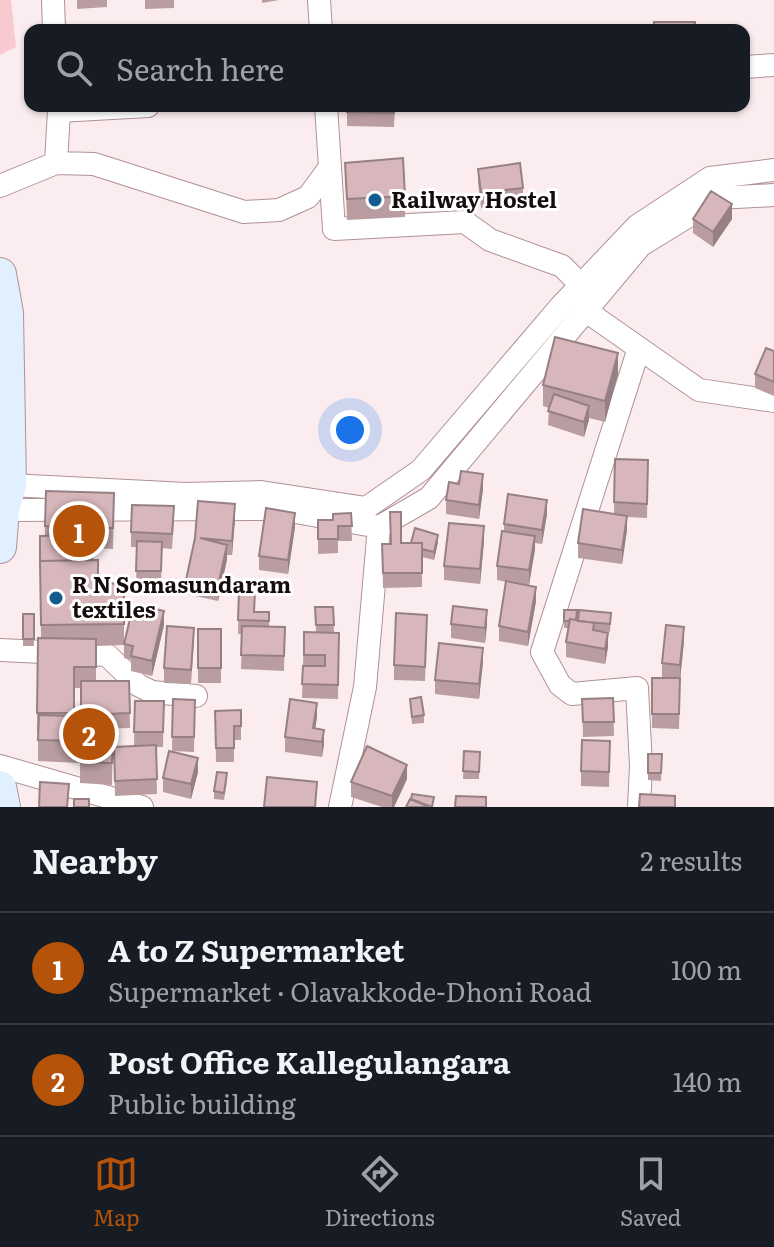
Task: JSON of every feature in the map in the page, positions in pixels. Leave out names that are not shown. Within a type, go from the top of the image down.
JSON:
[{"type":"main road","points":[[0,274],[6,484],[0,547]]},
{"type":"main road","points":[[0,787],[4,807]]},
{"type":"street","points":[[53,0],[54,24]]},
{"type":"street","points":[[319,0],[321,24]]},
{"type":"street","points":[[750,67],[774,65]]},
{"type":"street","points":[[56,163],[58,112]]},
{"type":"street","points":[[326,112],[334,229],[465,222],[490,240],[562,266],[581,285]]},
{"type":"street","points":[[0,186],[56,163],[94,164],[244,212],[279,210],[308,197],[330,167]]},
{"type":"street","points":[[6,484],[186,494],[261,492],[366,508],[421,470],[581,285],[637,226],[710,178],[774,170]]},
{"type":"street","points":[[6,484],[279,509],[379,527],[429,498],[641,245],[718,198],[774,195]]},
{"type":"street","points":[[586,311],[699,390],[774,401]]},
{"type":"street","points":[[639,348],[542,652],[560,685],[572,694],[637,688],[641,766],[639,807]]},
{"type":"street","points":[[340,807],[365,687],[379,527]]},
{"type":"street","points":[[0,650],[107,655],[138,685],[152,692],[196,696]]},
{"type":"street","points":[[0,766],[142,807]]},
{"type":"shaded area","points":[[0,0],[11,0],[16,47],[0,55]]},
{"type":"building","points":[[654,22],[695,22],[695,24]]},
{"type":"building","points":[[403,158],[405,196],[347,199],[345,163]]},
{"type":"building","points":[[520,163],[523,188],[481,193],[478,169]]},
{"type":"building","points":[[711,191],[732,204],[713,232],[693,219]]},
{"type":"building","points":[[555,337],[618,353],[605,401],[543,385]]},
{"type":"building","points":[[766,348],[774,351],[774,382],[755,374]]},
{"type":"building","points":[[554,394],[589,406],[584,422],[548,411]]},
{"type":"building","points":[[615,459],[648,460],[647,504],[614,502]]},
{"type":"building","points":[[461,471],[483,474],[479,505],[446,500],[449,482],[459,484]]},
{"type":"building","points":[[46,491],[114,493],[113,528],[45,526]]},
{"type":"building","points":[[508,494],[547,500],[542,530],[504,524]]},
{"type":"building","points":[[198,501],[235,504],[232,541],[200,538],[227,545],[218,586],[186,580],[195,538]]},
{"type":"building","points":[[132,505],[174,506],[172,534],[131,532]]},
{"type":"building","points":[[266,508],[295,513],[288,560],[259,556]]},
{"type":"building","points":[[583,509],[627,516],[622,550],[578,543]]},
{"type":"building","points":[[390,512],[401,512],[401,543],[422,543],[422,573],[383,573],[382,544],[391,544]]},
{"type":"building","points":[[351,513],[352,526],[338,526],[338,539],[318,539],[318,520],[333,520],[333,514]]},
{"type":"building","points":[[449,523],[484,526],[480,569],[444,566]]},
{"type":"building","points":[[415,528],[438,535],[434,552],[422,549],[422,543],[411,543]]},
{"type":"building","points":[[502,531],[535,536],[529,570],[497,566]]},
{"type":"building","points":[[91,535],[92,560],[40,561],[40,536]]},
{"type":"building","points":[[137,541],[162,542],[161,571],[136,571]]},
{"type":"building","points":[[98,560],[98,584],[124,583],[124,624],[41,625],[40,561]]},
{"type":"building","points":[[506,581],[536,587],[528,632],[499,626]]},
{"type":"building","points":[[239,590],[255,591],[254,612],[269,612],[269,621],[238,620]]},
{"type":"building","points":[[139,605],[164,611],[152,661],[131,656],[133,646],[124,644],[130,619],[135,620]]},
{"type":"building","points":[[453,606],[487,610],[485,628],[451,624]]},
{"type":"building","points":[[315,607],[333,607],[334,625],[316,625]]},
{"type":"building","points":[[564,610],[577,610],[576,620],[564,621]]},
{"type":"building","points":[[579,610],[611,613],[610,624],[578,621]]},
{"type":"building","points":[[396,613],[427,615],[425,667],[394,665]]},
{"type":"building","points":[[23,614],[34,614],[34,639],[23,639]]},
{"type":"building","points":[[570,619],[594,623],[593,630],[608,633],[605,649],[566,642]]},
{"type":"building","points":[[666,625],[684,627],[680,665],[662,663]]},
{"type":"building","points":[[167,626],[194,628],[191,670],[164,668]]},
{"type":"building","points":[[242,626],[285,627],[284,656],[241,655]]},
{"type":"building","points":[[198,629],[221,629],[221,668],[198,668]]},
{"type":"building","points":[[304,632],[339,633],[338,685],[302,684],[303,666],[325,666],[325,655],[304,655]]},
{"type":"building","points":[[38,638],[96,639],[96,667],[74,667],[74,713],[37,713]]},
{"type":"building","points":[[439,643],[483,648],[479,684],[435,680]]},
{"type":"building","points":[[652,678],[680,678],[679,714],[652,714]]},
{"type":"building","points":[[81,681],[129,681],[130,713],[81,715]]},
{"type":"building","points":[[421,697],[424,715],[412,717],[410,699]]},
{"type":"building","points":[[613,698],[614,722],[583,722],[582,699]]},
{"type":"building","points":[[173,699],[195,700],[194,737],[172,737]]},
{"type":"building","points":[[290,699],[317,703],[313,728],[324,730],[322,742],[285,737]]},
{"type":"building","points":[[135,701],[164,701],[163,732],[134,732]]},
{"type":"building","points":[[241,710],[241,726],[234,726],[234,748],[216,748],[215,711]]},
{"type":"building","points":[[39,715],[98,717],[97,731],[113,731],[112,763],[80,762],[81,741],[38,740]]},
{"type":"building","points":[[582,740],[610,741],[609,772],[581,771]]},
{"type":"building","points":[[156,745],[157,779],[115,781],[114,747]]},
{"type":"building","points":[[367,746],[407,765],[392,796],[351,782]]},
{"type":"building","points":[[169,751],[198,758],[191,784],[163,778]]},
{"type":"building","points":[[464,751],[480,752],[479,772],[463,771]]},
{"type":"building","points":[[648,754],[662,754],[661,773],[648,773]]},
{"type":"building","points":[[217,772],[227,773],[224,793],[214,791]]},
{"type":"building","points":[[267,777],[317,782],[315,807],[264,807]]},
{"type":"building","points":[[40,782],[69,784],[67,807],[39,807]]},
{"type":"building","points":[[412,794],[434,797],[432,807],[411,799]]},
{"type":"building","points":[[640,794],[675,796],[675,807],[639,807]]},
{"type":"building","points":[[456,796],[486,797],[486,807],[455,807]]},
{"type":"building","points":[[74,799],[89,799],[89,807],[74,807]]},
{"type":"building","points":[[410,799],[429,807],[406,807]]},
{"type":"waterway","points":[[501,396],[548,337]]},
{"type":"place","name":"Railway Hostel","points":[[375,200]]},
{"type":"place","name":"A to Z Supermarket","points":[[79,531]]},
{"type":"place","name":"R N Somasundaram textiles","points":[[56,598]]},
{"type":"place","name":"Post Office Kallegulangara","points":[[89,734]]}]
